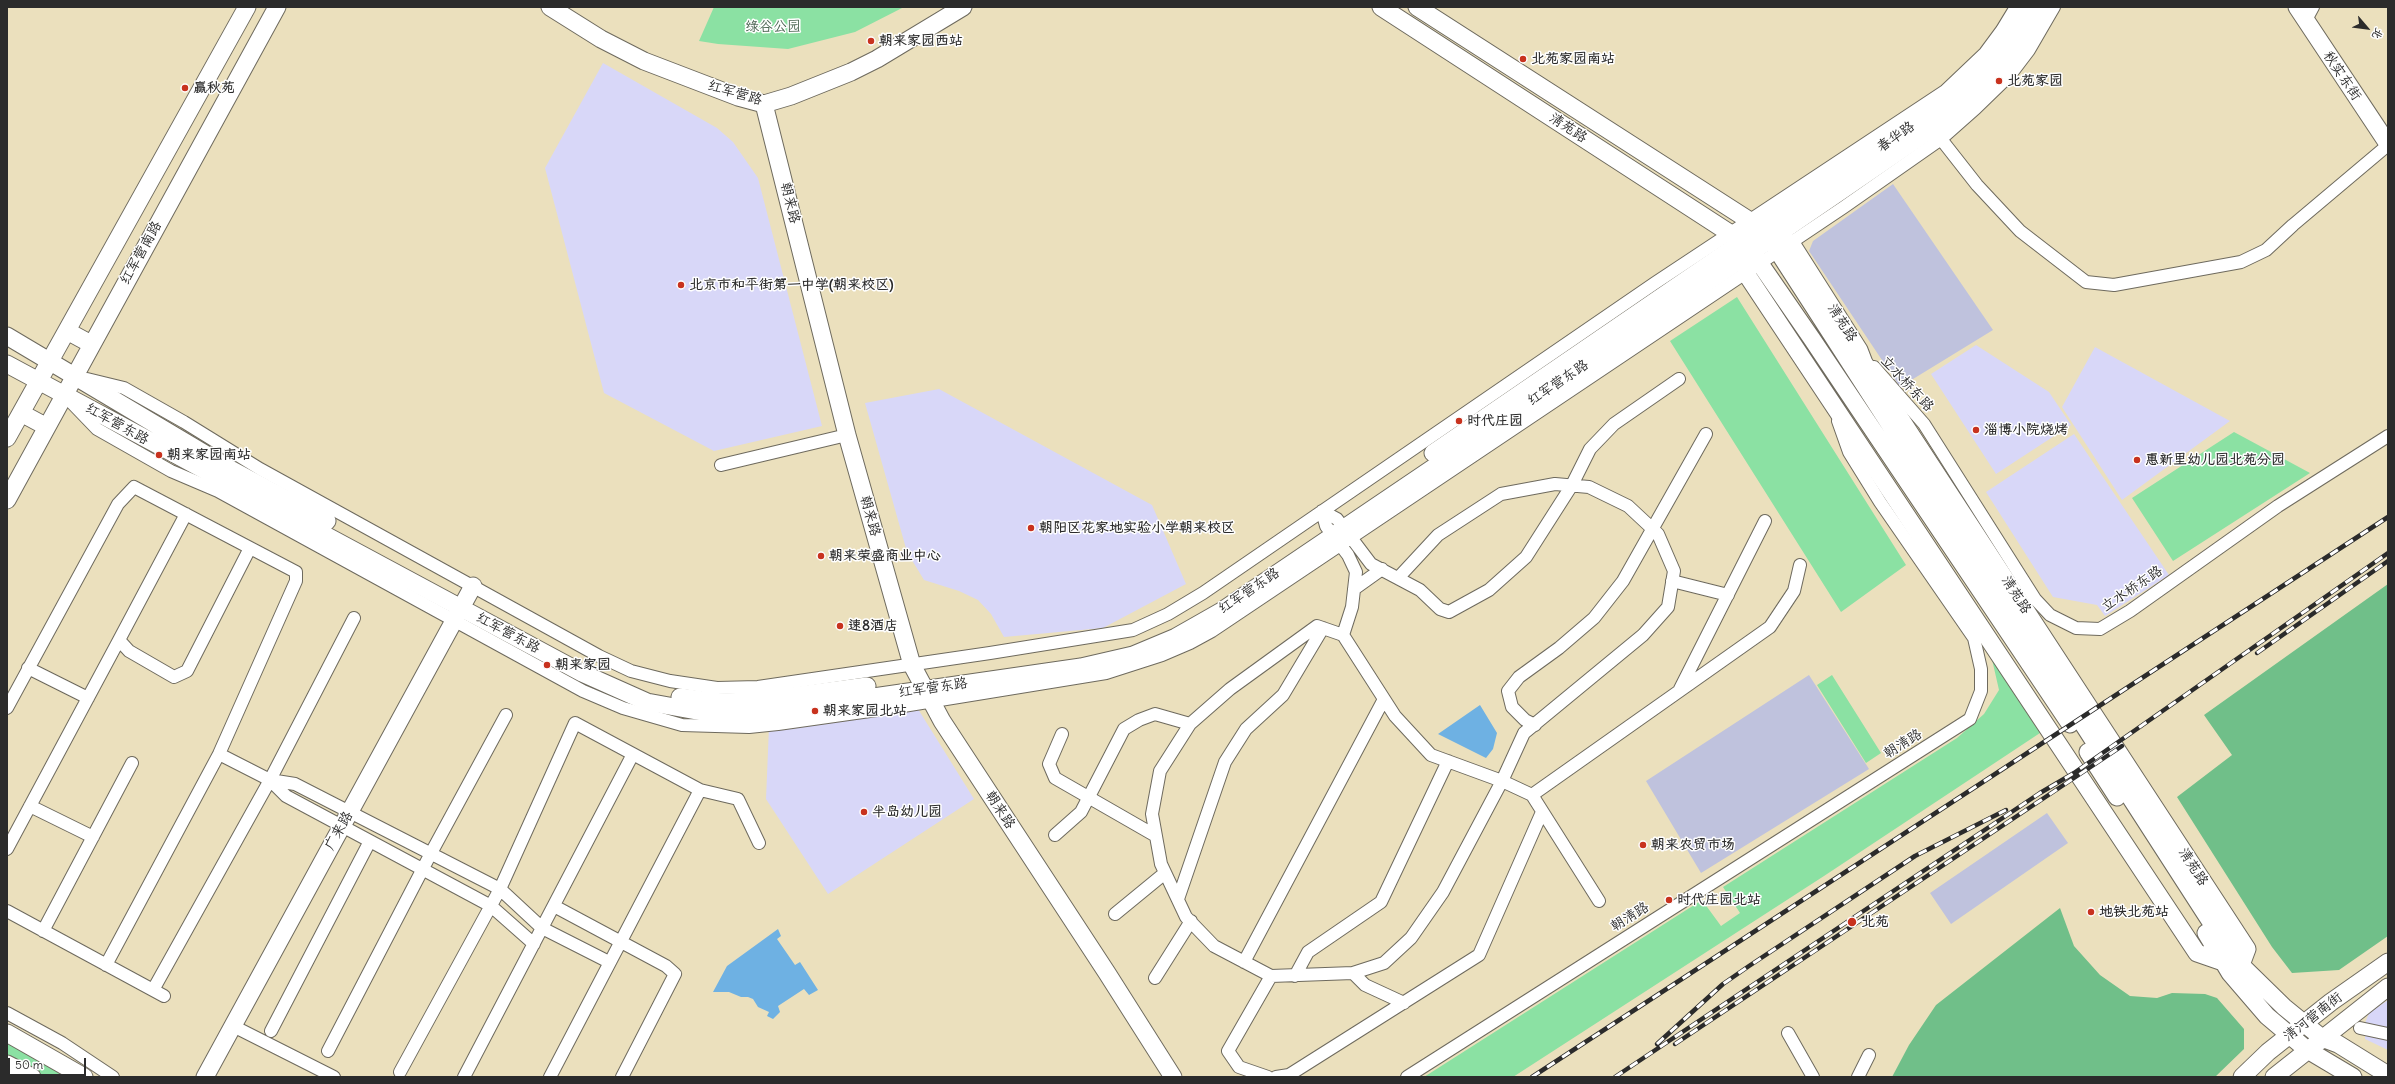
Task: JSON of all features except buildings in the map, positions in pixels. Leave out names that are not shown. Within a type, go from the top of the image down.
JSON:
[{"type":"street","name":"红军营南路","points":[[7,438],[247,7]]},
{"type":"street","name":"红军营南路","points":[[7,500],[65,395],[91,344],[277,7]]},
{"type":"street","name":"红军营路","points":[[550,7],[601,39],[644,61],[731,94],[764,104],[791,96],[851,72],[877,59],[963,7]]},
{"type":"street","name":"清苑路","points":[[1382,7],[1746,253],[1812,339],[2065,715],[2230,973],[2267,1016],[2306,1050],[2353,1077]]},
{"type":"street","name":"清苑路","points":[[1417,7],[1770,237],[1859,350],[1864,363],[2247,949],[2241,965]]},
{"type":"street","points":[[464,603],[614,664],[649,676],[676,682],[717,688],[922,684],[1133,630],[1168,614],[1203,593],[1336,529],[1655,283],[1746,253],[1770,237],[1945,91],[1984,53],[2002,30],[2016,7]]},
{"type":"street","name":"春华路","points":[[1770,237],[1914,124],[1970,83],[2002,47],[2027,7]]},
{"type":"street","name":"春华路","points":[[1770,237],[1937,133],[1960,108],[1996,76],[2022,43],[2042,7]]},
{"type":"street","points":[[2054,7],[2029,50],[2010,75],[1937,133],[1978,185],[2020,231],[2086,282],[2114,285],[2241,262],[2266,250],[2293,225],[2388,145]]},
{"type":"street","name":"秋实东街","points":[[2305,11],[2388,145]]},
{"type":"street","name":"朝来路","points":[[764,104],[847,435],[922,684],[1173,1077]]},
{"type":"street","name":"清苑路","points":[[1770,237],[1836,342],[2214,927],[2241,965],[2284,1007],[2322,1038],[2338,1044],[2388,1075]]},
{"type":"street","name":"红军营东路","points":[[7,336],[232,470],[605,685],[647,702],[686,710],[712,714],[756,714],[922,684],[1081,667],[1133,655],[1176,637],[1220,612],[1336,529],[1770,237]]},
{"type":"street","name":"清苑路","points":[[1746,253],[1832,402],[2197,954],[2223,962]]},
{"type":"street","points":[[67,331],[91,344]]},
{"type":"street","points":[[1812,339],[1832,402]]},
{"type":"street","points":[[1836,342],[1864,363]]},
{"type":"street","name":"立水桥东路","points":[[1864,363],[1874,366],[1924,424],[2035,599],[2050,615],[2076,628],[2100,629],[2130,611],[2278,506],[2388,436]]},
{"type":"street","name":"红军营东路","points":[[7,364],[38,382],[464,603]]},
{"type":"street","points":[[1336,529],[1371,564],[1399,577],[1420,590],[1440,609],[1449,612],[1489,590],[1526,557],[1572,485],[1590,449],[1614,424],[1679,379]]},
{"type":"street","name":"朝清路","points":[[1407,1077],[1970,719],[1981,692],[1981,669],[1974,638],[1929,576],[1849,452],[1832,402]]},
{"type":"street","points":[[21,413],[47,427]]},
{"type":"street","points":[[1534,724],[1525,720],[1512,707],[1508,690],[1519,677],[1559,648],[1594,618],[1623,581],[1652,527],[1706,434]]},
{"type":"street","points":[[721,466],[847,435]]},
{"type":"street","points":[[1399,577],[1438,535],[1501,494],[1555,484],[1589,487],[1628,506],[1658,534],[1674,571],[1668,607],[1643,635],[1524,733],[1502,781],[1443,892],[1410,938],[1384,963],[1353,973],[1271,976],[1214,946],[1191,921],[1178,899],[1161,864],[1152,814],[1160,771],[1190,724],[1230,688],[1317,626],[1343,635],[1395,716],[1431,754],[1502,781],[1532,796],[1598,901]]},
{"type":"street","points":[[7,708],[118,504],[134,487],[296,572],[296,581],[219,754],[106,965]]},
{"type":"street","points":[[7,849],[186,514]]},
{"type":"street","points":[[1679,691],[1765,521]]},
{"type":"street","points":[[1336,529],[1356,572],[1352,608],[1343,635]]},
{"type":"street","points":[[119,640],[129,651],[174,677],[187,671],[250,548]]},
{"type":"street","points":[[1532,796],[1770,627],[1794,591],[1800,565]]},
{"type":"street","points":[[1354,589],[1382,569]]},
{"type":"street","points":[[1672,581],[1728,595]]},
{"type":"street","name":"广来路","points":[[205,1077],[464,603]]},
{"type":"street","points":[[153,990],[270,780],[354,618]]},
{"type":"street","points":[[1178,899],[1225,762],[1246,729],[1283,696],[1324,628]]},
{"type":"street","points":[[28,668],[88,698]]},
{"type":"street","points":[[1244,962],[1384,699]]},
{"type":"street","points":[[1055,835],[1081,812],[1124,730],[1139,720],[1155,714],[1190,724]]},
{"type":"street","points":[[328,1051],[422,869],[506,715]]},
{"type":"street","points":[[400,1072],[500,889],[575,723],[700,790],[738,799],[759,843]]},
{"type":"street","points":[[1062,734],[1049,764],[1055,778],[1089,796],[1156,836]]},
{"type":"street","points":[[219,754],[270,780],[295,784],[346,819],[370,841],[491,906],[534,944]]},
{"type":"street","points":[[464,1077],[633,754]]},
{"type":"street","points":[[1294,976],[1308,952],[1382,902],[1448,761]]},
{"type":"street","points":[[43,931],[132,763]]},
{"type":"street","points":[[550,1077],[700,790]]},
{"type":"street","points":[[30,806],[93,838]]},
{"type":"street","points":[[1276,1077],[1289,1075],[1479,955],[1542,812]]},
{"type":"street","points":[[346,819],[430,855],[500,889],[542,928],[609,962]]},
{"type":"street","points":[[271,1031],[370,841]]},
{"type":"street","points":[[1115,914],[1165,873]]},
{"type":"street","points":[[554,906],[666,966],[675,974],[622,1077]]},
{"type":"street","points":[[7,911],[164,996]]},
{"type":"street","points":[[1155,978],[1191,921]]},
{"type":"street","name":"清河营南街","points":[[2242,1077],[2304,1023],[2388,962]]},
{"type":"street","points":[[1353,973],[1364,985],[1404,1003]]},
{"type":"street","points":[[1268,1077],[1238,1068],[1228,1050],[1271,976]]},
{"type":"street","name":"清河营南街","points":[[2274,1077],[2306,1050],[2388,987]]},
{"type":"street","points":[[7,1013],[62,1043],[113,1077]]},
{"type":"street","points":[[233,1026],[334,1077]]},
{"type":"street","points":[[2360,1028],[2388,1034]]},
{"type":"street","points":[[7,1033],[84,1077]]},
{"type":"street","points":[[1788,1033],[1813,1077]]},
{"type":"street","points":[[1858,1077],[1869,1055]]},
{"type":"street","points":[[7,1064],[32,1077]]},
{"type":"shaded area","name":"北京市和平街第一中学(朝来校区)","points":[[603,63],[717,128],[733,142],[758,178],[822,426],[714,451],[604,393],[545,168]]},
{"type":"shaded area","points":[[1893,184],[1993,330],[1900,387],[1809,251],[1813,241]]},
{"type":"shaded area","points":[[1976,345],[2049,392],[2071,425],[1996,474],[1931,374]]},
{"type":"shaded area","name":"惠新里幼儿园北苑分园","points":[[2095,347],[2230,421],[2122,500],[2062,407]]},
{"type":"shaded area","name":"朝阳区花家地实验小学朝来校区","points":[[939,389],[1152,505],[1186,584],[1103,628],[1004,637],[991,614],[978,600],[959,591],[924,580],[907,552],[865,403]]},
{"type":"shaded area","points":[[2074,434],[2169,575],[2105,616],[2097,605],[2053,597],[1986,492]]},
{"type":"shaded area","points":[[1809,675],[1869,769],[1701,873],[1646,781]]},
{"type":"shaded area","name":"半岛幼儿园","points":[[918,709],[974,799],[828,894],[766,799],[769,727]]},
{"type":"shaded area","points":[[2047,813],[2068,843],[1951,924],[1930,893]]},
{"type":"shaded area","points":[[2388,1000],[2388,1050],[2365,1039],[2365,1023],[2369,1013]]},
{"type":"green space","name":"绿谷公园","points":[[714,7],[904,7],[855,32],[788,49],[718,44],[699,41]]},
{"type":"green space","points":[[1737,297],[1906,565],[1841,612],[1670,341]]},
{"type":"green space","points":[[2234,432],[2310,473],[2173,561],[2132,498]]},
{"type":"green space","points":[[2388,584],[2388,936],[2339,970],[2292,973],[2272,947],[2177,797],[2232,755],[2204,715]]},
{"type":"green space","points":[[1991,655],[2040,733],[1824,876],[1513,1077],[1424,1077],[1702,900],[1721,926],[1740,913],[1723,887],[1957,738],[1984,714],[1999,690]]},
{"type":"green space","points":[[1832,675],[1881,753],[1866,763],[1817,685]]},
{"type":"green space","points":[[2060,908],[2074,946],[2100,975],[2130,996],[2157,998],[2172,993],[2205,994],[2217,998],[2244,1029],[2244,1049],[2215,1077],[1892,1077],[1909,1045],[1936,1005]]},
{"type":"green space","points":[[7,1042],[69,1077],[46,1077],[7,1057]]},
{"type":"water","points":[[1480,705],[1497,733],[1493,749],[1486,758],[1438,734]]},
{"type":"water","points":[[778,929],[781,936],[777,939],[795,965],[800,962],[818,990],[809,995],[804,989],[778,1006],[780,1012],[773,1019],[767,1016],[769,1012],[758,1007],[753,999],[741,997],[729,992],[713,992],[727,966]]},
{"type":"railway","points":[[1532,1077],[2388,517]]},
{"type":"railway","points":[[1615,1077],[2040,793],[2074,773],[2388,553]]},
{"type":"railway","points":[[2257,653],[2388,561]]},
{"type":"railway","points":[[1675,1044],[2122,746]]},
{"type":"railway","points":[[1657,1044],[1723,984],[1749,966],[1915,856],[2006,810]]},
{"type":"place","name":"朝来家园西站","points":[[871,41]]},
{"type":"place","name":"北苑家园南站","points":[[1523,59]]},
{"type":"place","name":"北苑家园","points":[[1999,81]]},
{"type":"place","name":"赢秋苑","points":[[185,88]]},
{"type":"place","name":"北京市和平街第一中学(朝来校区)","points":[[681,285]]},
{"type":"place","name":"时代庄园","points":[[1459,421]]},
{"type":"place","name":"淄博小院烧烤","points":[[1976,430]]},
{"type":"place","name":"朝来家园南站","points":[[159,455]]},
{"type":"place","name":"惠新里幼儿园北苑分园","points":[[2137,460]]},
{"type":"place","name":"朝阳区花家地实验小学朝来校区","points":[[1031,528]]},
{"type":"place","name":"朝来荣盛商业中心","points":[[821,556]]},
{"type":"place","name":"速8酒店","points":[[840,626]]},
{"type":"place","name":"朝来家园","points":[[547,665]]},
{"type":"place","name":"朝来家园北站","points":[[815,711]]},
{"type":"place","name":"半岛幼儿园","points":[[864,812]]},
{"type":"place","name":"朝来农贸市场","points":[[1643,845]]},
{"type":"place","name":"时代庄园北站","points":[[1669,900]]},
{"type":"place","name":"地铁北苑站","points":[[2091,912]]},
{"type":"place","name":"北苑","points":[[1852,922]]}]
